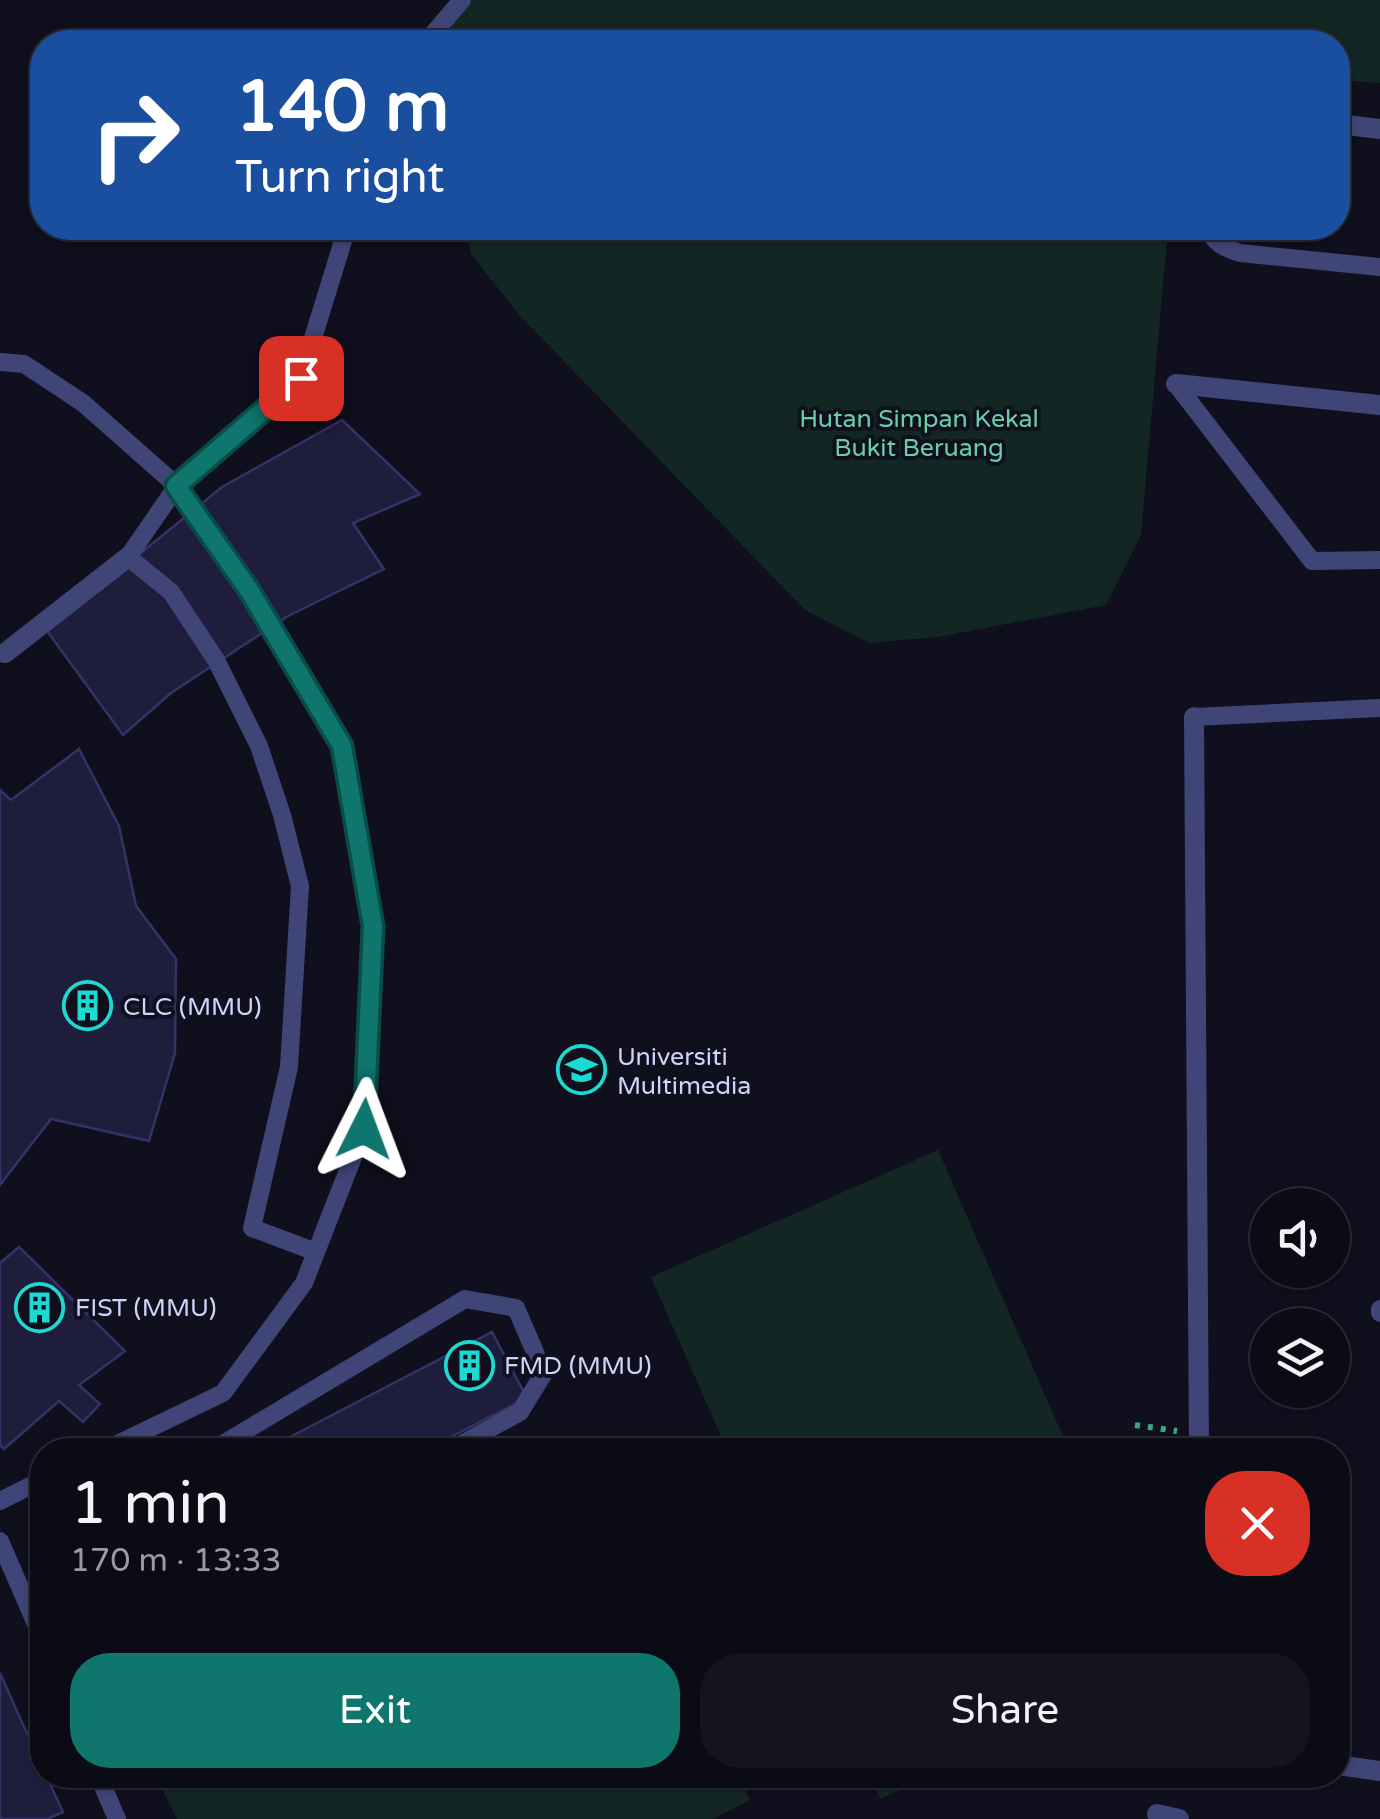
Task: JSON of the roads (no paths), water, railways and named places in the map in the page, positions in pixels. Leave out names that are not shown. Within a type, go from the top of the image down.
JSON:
[{"type":"street","points":[[1350,125],[1380,129]]},
{"type":"street","points":[[1176,384],[1380,405]]},
{"type":"street","points":[[6,653],[128,557]]},
{"type":"street","points":[[1194,717],[1199,1438]]},
{"type":"street","points":[[1350,1766],[1380,1770]]},
{"type":"street","points":[[1157,1814],[1179,1819]]},
{"type":"lane","points":[[436,30],[462,0]]},
{"type":"lane","points":[[316,1252],[252,1228],[290,1066],[295,999],[300,886],[282,815],[259,746],[216,660],[170,592],[128,557],[176,486],[301,378],[343,240]]},
{"type":"lane","points":[[1215,240],[1240,253],[1380,266]]},
{"type":"lane","points":[[0,362],[24,364],[82,403],[176,486],[249,590],[342,746],[373,926],[364,1129],[304,1283],[223,1393],[130,1438]]},
{"type":"lane","points":[[1176,384],[1312,562],[1380,560]]},
{"type":"lane","points":[[1194,717],[1380,708]]},
{"type":"lane","points":[[233,1438],[465,1299],[516,1308],[544,1373],[520,1412],[473,1438]]},
{"type":"lane","points":[[0,1501],[30,1486]]},
{"type":"lane","points":[[0,1541],[30,1610]]},
{"type":"lane","points":[[102,1788],[111,1817]]},
{"type":"place","name":"CLC (MMU)","points":[[88,1006]]},
{"type":"place","name":"Universiti Multimedia","points":[[582,1070]]},
{"type":"place","name":"FIST (MMU)","points":[[40,1307]]},
{"type":"place","name":"FMD (MMU)","points":[[469,1365]]},
{"type":"park label","name":"Hutan Simpan Kekal Bukit Beruang","points":[[919,432]]}]
